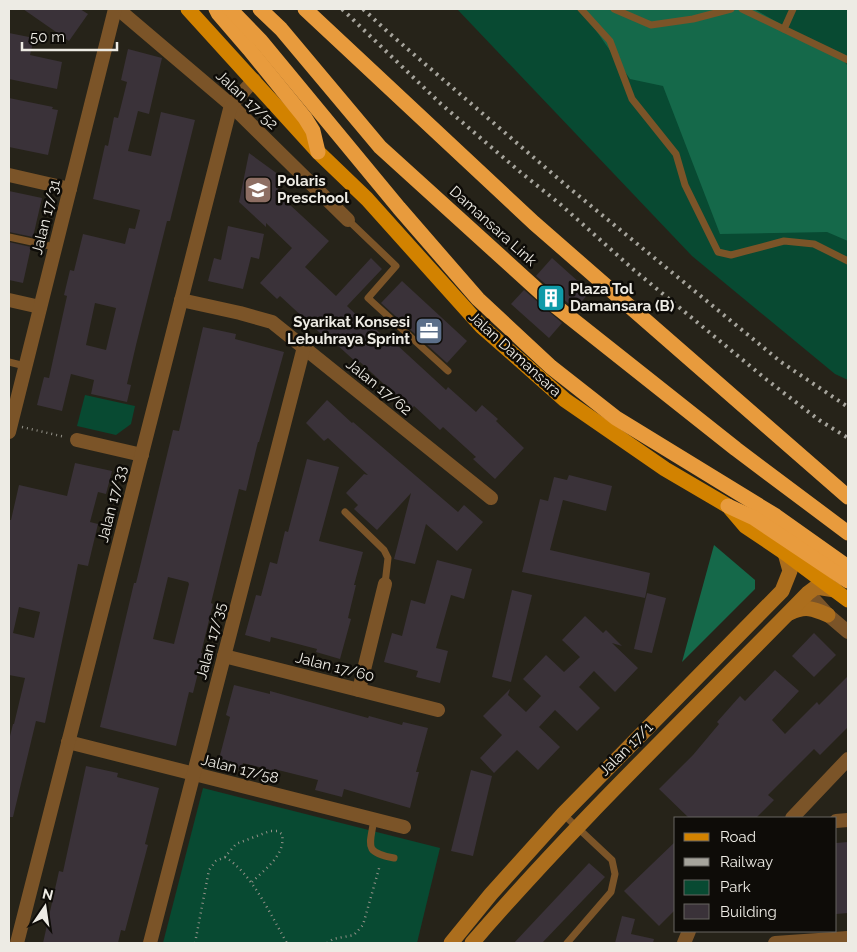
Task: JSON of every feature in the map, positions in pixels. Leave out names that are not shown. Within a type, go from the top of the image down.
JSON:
[{"type":"highway","points":[[216,9],[305,118],[313,131],[318,152]]},
{"type":"highway","points":[[230,9],[261,41],[399,208],[478,299],[552,367],[616,418],[776,516],[848,568]]},
{"type":"highway","name":"Damansara Link","points":[[260,9],[281,29],[380,147],[553,304],[736,449],[848,533]]},
{"type":"highway","name":"Damansara Link","points":[[305,9],[534,223],[848,497]]},
{"type":"highway","points":[[728,506],[754,518],[848,580]]},
{"type":"main road","name":"Jalan Damansara","points":[[188,9],[318,152],[367,199],[481,326],[558,394],[665,469],[728,506],[745,526],[848,600]]},
{"type":"street","name":"Jalan 17/52","points":[[117,9],[231,105],[348,220]]},
{"type":"street","name":"Jalan 17/31","points":[[9,427],[117,9]]},
{"type":"street","name":"Jalan 17/33","points":[[17,943],[231,105],[254,80]]},
{"type":"street","points":[[9,175],[70,189]]},
{"type":"street","points":[[9,300],[40,307]]},
{"type":"street","name":"Jalan 17/62","points":[[181,300],[272,322],[491,498]]},
{"type":"street","name":"Jalan 17/35","points":[[150,943],[304,347]]},
{"type":"street","points":[[76,440],[142,455]]},
{"type":"street","name":"Jalan 17/1","points":[[450,943],[563,814],[782,592],[790,570],[785,553]]},
{"type":"street","points":[[359,690],[385,584]]},
{"type":"street","points":[[808,593],[816,588],[835,590]]},
{"type":"street","points":[[782,592],[793,589],[808,593],[828,615],[848,632]]},
{"type":"street","name":"Jalan 17/1","points":[[472,943],[578,828],[808,593]]},
{"type":"street","points":[[786,615],[799,608],[811,608],[828,615]]},
{"type":"street","name":"Jalan 17/60","points":[[224,656],[438,710]]},
{"type":"street","name":"Jalan 17/58","points":[[68,742],[404,827]]},
{"type":"street","points":[[793,817],[848,759]]},
{"type":"street","points":[[775,943],[848,938]]},
{"type":"lane","points":[[581,9],[610,41],[632,99],[676,154],[685,185],[718,252],[731,255],[784,241],[814,244],[848,261]]},
{"type":"lane","points":[[614,9],[651,24],[692,20],[730,9]]},
{"type":"lane","points":[[742,9],[848,60]]},
{"type":"lane","points":[[784,29],[792,9]]},
{"type":"lane","points":[[348,220],[396,266],[368,298],[448,371]]},
{"type":"lane","points":[[9,237],[55,247]]},
{"type":"lane","points":[[9,362],[26,366]]},
{"type":"lane","points":[[345,512],[384,550],[388,558],[385,584]]},
{"type":"lane","points":[[563,814],[612,860],[615,874],[611,892],[566,943]]},
{"type":"lane","points":[[374,820],[370,847],[372,852],[394,858]]},
{"type":"path","points":[[9,427],[76,440]]},
{"type":"path","points":[[195,943],[209,870],[216,861],[225,857],[236,844],[270,831],[277,831],[282,834],[284,842],[280,852],[252,883]]},
{"type":"path","points":[[328,943],[333,939],[354,935],[363,925],[382,856]]},
{"type":"path","points":[[225,857],[234,862],[252,883],[287,943]]},
{"type":"green space","points":[[457,9],[848,9],[848,380],[835,374],[692,256]]},
{"type":"green space","points":[[581,9],[754,9],[843,60],[848,66],[848,241],[827,232],[720,234],[663,86],[630,79]]},
{"type":"green space","points":[[85,395],[135,406],[131,424],[116,435],[77,426]]},
{"type":"green space","points":[[714,545],[755,580],[755,589],[682,662]]},
{"type":"green space","points":[[203,788],[440,848],[417,943],[163,943]]},
{"type":"building","points":[[23,9],[80,9],[88,14],[69,41]]},
{"type":"building","points":[[9,33],[34,38],[30,55],[62,62],[57,89],[9,79]]},
{"type":"building","points":[[128,49],[162,58],[149,114],[138,111],[128,151],[151,156],[161,112],[195,120],[136,345],[127,384],[131,385],[127,402],[91,394],[94,380],[71,374],[62,411],[37,405],[44,377],[49,378],[67,296],[64,295],[70,270],[74,271],[83,234],[125,244],[129,228],[135,229],[140,210],[93,199],[105,145],[108,146],[114,117],[118,118],[127,82],[121,80]],"holes":[[[95,303],[116,308],[106,350],[86,345]]]},
{"type":"building","points":[[9,98],[53,107],[52,109],[58,110],[48,155],[9,147]]},
{"type":"building","points":[[249,153],[286,180],[276,192],[329,241],[305,267],[336,296],[371,258],[382,269],[347,306],[365,323],[367,321],[394,346],[396,344],[446,390],[448,387],[476,412],[482,405],[498,419],[496,421],[524,448],[495,479],[473,459],[476,457],[443,427],[440,430],[414,406],[411,409],[360,362],[358,364],[334,342],[332,344],[280,296],[277,299],[260,283],[292,248],[266,223],[266,227],[239,202]]},
{"type":"building","points":[[9,191],[42,198],[33,237],[9,232]]},
{"type":"building","points":[[228,226],[264,234],[259,259],[251,257],[243,289],[208,281],[214,258],[221,260]]},
{"type":"building","points":[[9,242],[31,247],[23,283],[9,280]]},
{"type":"building","points":[[552,258],[590,292],[575,309],[536,276]]},
{"type":"building","points":[[402,281],[467,341],[447,363],[381,303]]},
{"type":"building","points":[[524,290],[562,323],[549,338],[511,304]]},
{"type":"building","points":[[203,327],[236,334],[235,339],[284,352],[246,491],[239,489],[211,603],[213,604],[201,653],[203,653],[193,693],[189,692],[176,746],[100,727],[173,430],[179,431]],"holes":[[[168,577],[188,582],[174,644],[153,639]]]},
{"type":"building","points":[[327,400],[458,512],[464,505],[483,522],[457,551],[426,524],[415,564],[394,559],[411,493],[377,530],[354,509],[358,505],[346,493],[364,474],[368,475],[328,438],[324,441],[306,423]]},
{"type":"building","points":[[307,459],[339,467],[319,541],[363,552],[348,618],[351,619],[340,659],[316,652],[317,649],[271,637],[270,642],[245,635],[256,595],[261,596],[270,562],[277,564],[285,531],[288,532]]},
{"type":"building","points":[[75,463],[112,471],[106,494],[98,492],[90,522],[98,524],[88,566],[78,564],[45,723],[36,721],[13,817],[9,817],[9,740],[25,678],[9,675],[9,520],[11,520],[19,485],[67,496]],"holes":[[[19,607],[40,612],[34,638],[13,633]]]},
{"type":"building","points":[[569,475],[612,486],[606,511],[563,500],[550,550],[650,573],[645,598],[522,572],[540,499],[548,501],[554,477],[567,480]]},
{"type":"building","points":[[437,560],[472,569],[464,599],[451,595],[436,648],[448,651],[440,683],[416,677],[418,671],[384,662],[392,633],[402,636],[411,600],[425,604]]},
{"type":"building","points":[[512,590],[532,595],[511,682],[492,677]]},
{"type":"building","points":[[647,593],[666,598],[652,653],[634,649]]},
{"type":"building","points":[[585,616],[603,633],[606,630],[622,646],[612,643],[638,668],[615,692],[594,671],[579,687],[600,708],[577,731],[555,710],[539,727],[560,747],[538,770],[517,750],[494,773],[480,758],[502,735],[483,716],[510,689],[508,695],[526,712],[541,696],[523,679],[546,655],[564,672],[580,657],[562,640]]},
{"type":"building","points":[[814,633],[836,655],[814,677],[792,656]]},
{"type":"building","points":[[775,670],[799,691],[772,720],[785,734],[817,702],[819,705],[848,676],[848,727],[820,755],[814,749],[768,795],[774,800],[757,817],[688,817],[659,789],[693,755],[719,724],[717,722],[740,696],[745,701]]},
{"type":"building","points":[[234,685],[270,694],[270,691],[368,718],[369,716],[402,725],[403,722],[428,728],[416,772],[419,772],[410,808],[344,789],[342,797],[315,790],[318,780],[274,769],[274,771],[243,763],[241,769],[218,763],[230,717],[226,715]]},
{"type":"building","points":[[86,766],[118,773],[117,777],[159,788],[145,844],[148,845],[125,931],[121,930],[118,943],[43,943],[59,871],[63,872]]},
{"type":"building","points":[[471,770],[492,776],[473,856],[451,851]]},
{"type":"building","points":[[848,842],[848,913],[837,914],[837,843]]},
{"type":"building","points":[[674,843],[674,911],[659,926],[624,891]]},
{"type":"building","points":[[589,863],[605,877],[542,943],[514,943]]},
{"type":"building","points":[[622,916],[635,919],[631,934],[654,939],[653,943],[615,943]]},
{"type":"railway","points":[[342,9],[441,104],[560,204],[634,270],[767,380],[819,420],[848,438]]},
{"type":"railway","points":[[363,9],[568,187],[781,362],[848,407]]},
{"type":"place","name":"Polaris Preschool","points":[[258,190]]},
{"type":"place","name":"Plaza Tol Damansara (B)","points":[[551,298]]},
{"type":"place","name":"Syarikat Konsesi Lebuhraya Sprint","points":[[429,331]]}]
